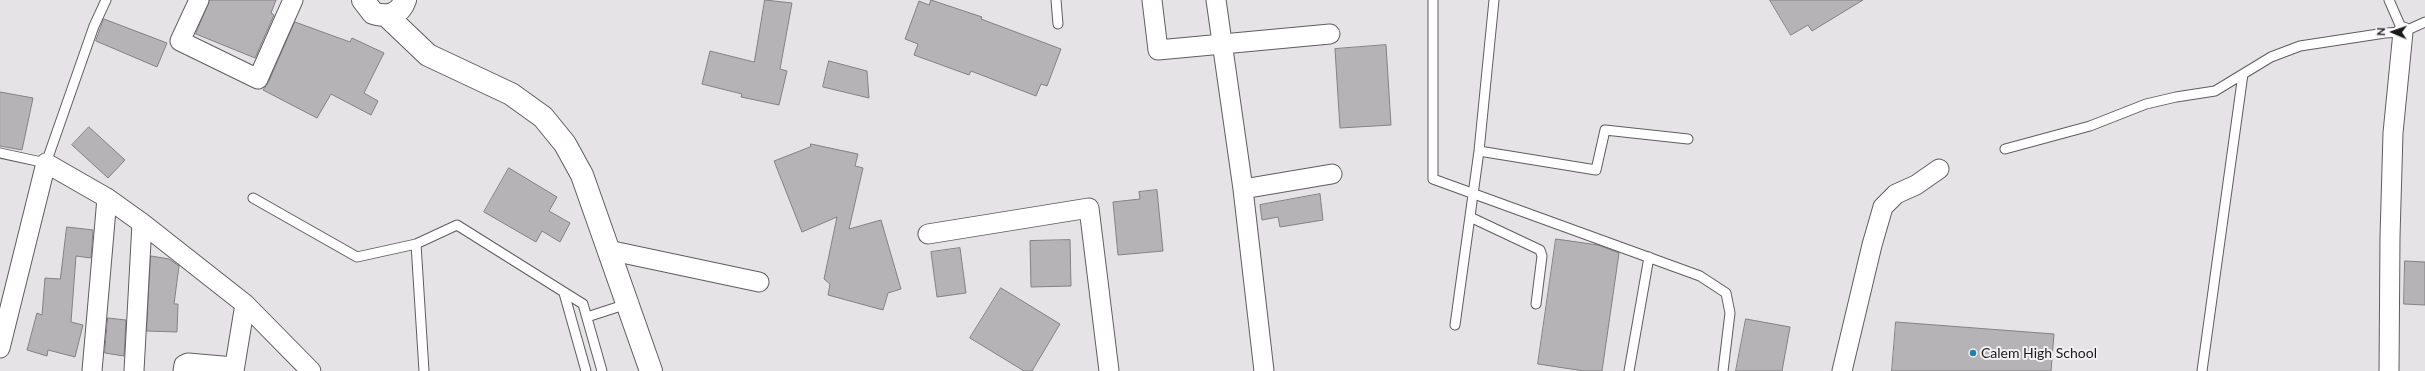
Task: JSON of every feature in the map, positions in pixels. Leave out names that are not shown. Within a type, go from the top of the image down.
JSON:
[{"type":"main road","points":[[363,0],[373,13],[387,16],[428,56],[511,94],[543,117],[566,144],[582,175],[650,371]]},
{"type":"main road","points":[[387,16],[399,10],[405,0]]},
{"type":"street","points":[[199,0],[180,40],[258,79],[293,0]]},
{"type":"street","points":[[1152,0],[1158,50],[1330,34]]},
{"type":"street","points":[[1216,0],[1243,189],[1264,371]]},
{"type":"street","points":[[2389,371],[2390,237],[2393,133],[2403,32]]},
{"type":"street","points":[[0,348],[46,163],[107,198],[142,223],[245,304],[311,371]]},
{"type":"street","points":[[1842,371],[1883,207],[1896,194],[1916,185],[1939,170]]},
{"type":"street","points":[[1243,189],[1332,174]]},
{"type":"street","points":[[92,371],[107,198]]},
{"type":"street","points":[[928,234],[1090,208],[1109,371]]},
{"type":"street","points":[[134,371],[142,223]]},
{"type":"street","points":[[608,250],[759,282]]},
{"type":"street","points":[[183,371],[184,365],[188,363],[234,369],[245,304]]},
{"type":"lane","points":[[0,153],[46,163],[94,26],[106,0]]},
{"type":"lane","points":[[1056,0],[1058,24]]},
{"type":"lane","points":[[1433,0],[1433,179],[1700,276],[1726,293],[1730,312],[1723,371]]},
{"type":"lane","points":[[1455,325],[1479,151],[1494,0]]},
{"type":"lane","points":[[2389,0],[2403,32]]},
{"type":"lane","points":[[2005,149],[2090,126],[2146,104],[2176,97],[2215,91],[2271,57],[2300,46],[2385,33],[2403,32],[2425,22]]},
{"type":"lane","points":[[2202,371],[2243,74]]},
{"type":"lane","points":[[1479,151],[1596,170],[1604,130],[1688,139]]},
{"type":"lane","points":[[252,198],[357,257],[416,244],[457,225],[564,293],[584,304],[602,371]]},
{"type":"lane","points":[[1470,217],[1540,250],[1542,256],[1536,304]]},
{"type":"lane","points":[[416,244],[424,371]]},
{"type":"lane","points":[[1629,371],[1649,258]]},
{"type":"lane","points":[[564,293],[586,371]]},
{"type":"lane","points":[[587,317],[627,304]]},
{"type":"building","points":[[210,0],[276,0],[271,13],[274,15],[255,58],[196,34]]},
{"type":"building","points":[[765,0],[792,3],[780,69],[787,71],[779,105],[741,97],[742,94],[702,84],[710,51],[754,62]]},
{"type":"building","points":[[931,0],[982,17],[981,19],[1061,49],[1047,86],[1041,84],[1036,96],[971,71],[969,75],[914,55],[918,44],[905,39],[919,1],[929,5]]},
{"type":"building","points":[[1770,0],[1863,0],[1812,31],[1808,25],[1791,35]]},
{"type":"building","points":[[104,19],[167,43],[157,67],[96,41]]},
{"type":"building","points":[[295,22],[350,42],[352,38],[384,53],[364,93],[378,101],[371,115],[331,94],[317,118],[263,90],[268,83]]},
{"type":"building","points":[[1386,45],[1391,125],[1340,128],[1335,49]]},
{"type":"building","points":[[829,61],[867,71],[869,98],[823,87]]},
{"type":"building","points":[[0,92],[33,98],[22,150],[0,146]]},
{"type":"building","points":[[89,127],[125,160],[108,178],[72,145]]},
{"type":"building","points":[[811,144],[858,154],[855,166],[863,168],[849,229],[881,220],[901,289],[888,293],[883,310],[828,295],[830,284],[824,279],[837,217],[802,232],[774,161],[810,147]]},
{"type":"building","points":[[509,168],[557,197],[549,211],[570,223],[560,242],[542,231],[536,242],[484,212]]},
{"type":"building","points":[[1157,190],[1163,251],[1118,255],[1113,202],[1140,199],[1139,192]]},
{"type":"building","points":[[1320,194],[1323,220],[1280,227],[1278,217],[1262,220],[1260,205]]},
{"type":"building","points":[[67,227],[93,230],[91,258],[76,256],[71,322],[83,325],[75,357],[48,350],[47,356],[27,350],[37,313],[42,315],[45,278],[60,279]]},
{"type":"building","points":[[1556,239],[1598,245],[1619,253],[1602,371],[1584,371],[1538,364]]},
{"type":"building","points":[[1070,240],[1071,286],[1031,287],[1030,241]]},
{"type":"building","points":[[960,248],[966,293],[937,297],[931,252]]},
{"type":"building","points":[[151,256],[169,259],[179,266],[174,304],[178,304],[177,332],[147,331]]},
{"type":"building","points":[[2405,261],[2425,262],[2425,305],[2404,304]]},
{"type":"building","points":[[1001,288],[1060,324],[1032,371],[1024,371],[970,338]]},
{"type":"building","points":[[108,318],[126,320],[124,356],[105,353]]},
{"type":"building","points":[[1746,319],[1790,327],[1782,371],[1736,371]]},
{"type":"building","name":"Calem High School","points":[[1896,322],[2054,334],[2051,371],[1892,371]]},
{"type":"place","name":"Calem High School","points":[[1973,353]]}]
